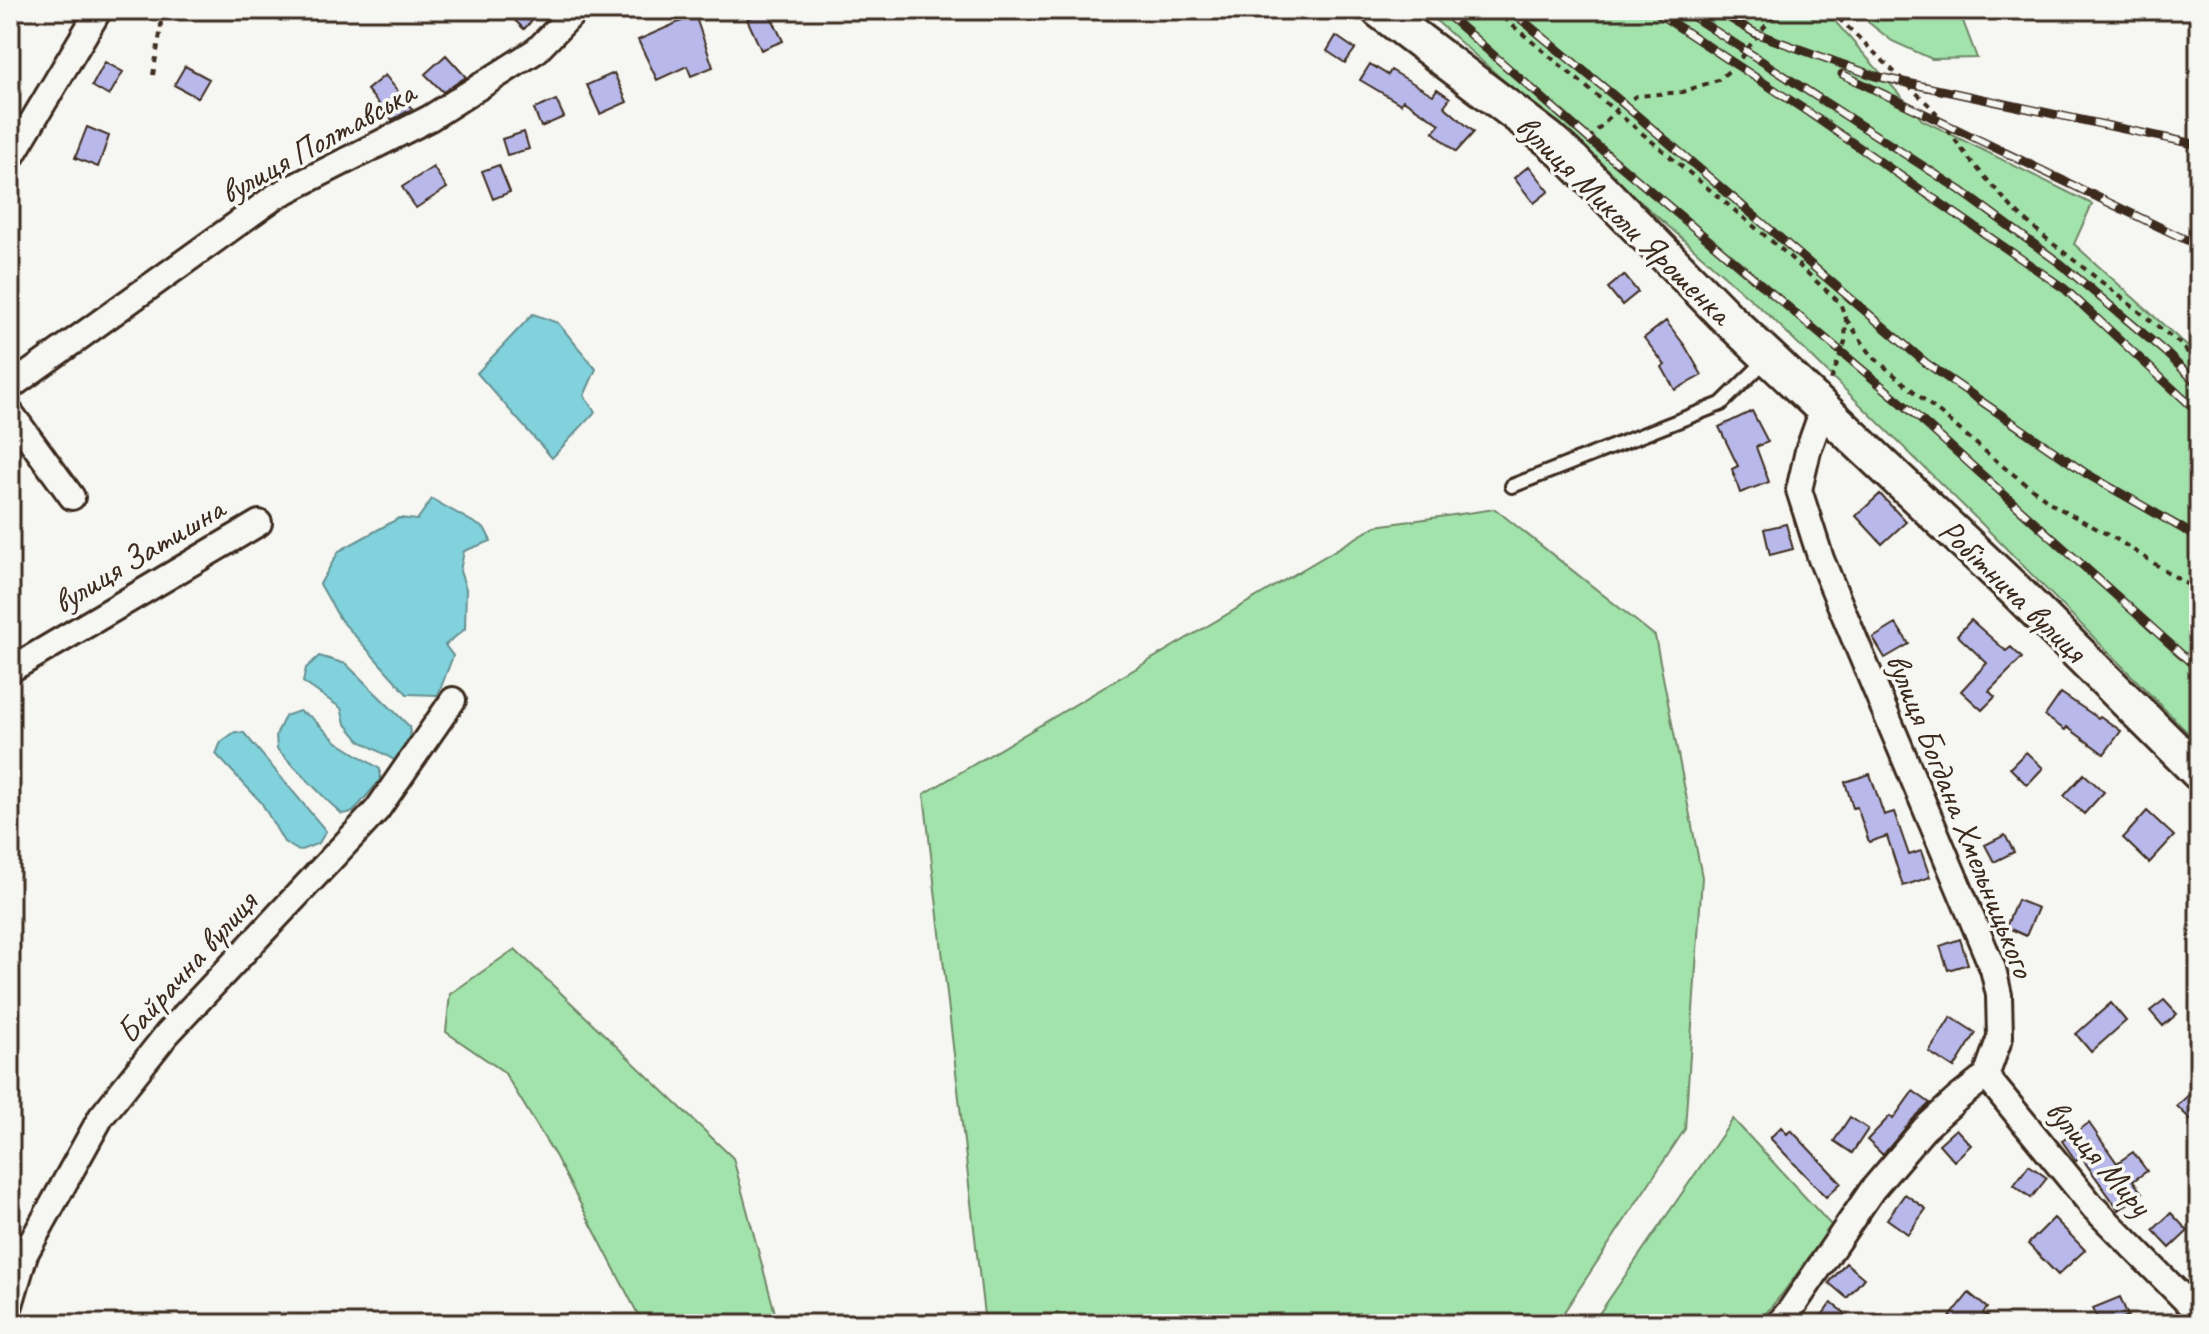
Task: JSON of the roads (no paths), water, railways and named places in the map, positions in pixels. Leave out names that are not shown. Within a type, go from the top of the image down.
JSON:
[{"type":"street","points":[[10,159],[99,10]]},
{"type":"street","name":"вулиця Полтавська","points":[[14,375],[276,196],[430,118],[537,50],[576,10]]},
{"type":"street","name":"вулиця Миколи Ярошенка","points":[[1379,10],[1549,139],[1726,317],[1823,409]]},
{"type":"street","name":"Робітнича вулиця","points":[[1823,409],[2015,590],[2199,773]]},
{"type":"street","name":"вулиця Богдана Хмельницького","points":[[1823,409],[1808,451],[1799,490],[1821,559],[1993,969],[1999,995],[2000,1037],[1986,1076]]},
{"type":"street","points":[[10,412],[72,497]]},
{"type":"street","name":"вулиця Затишна","points":[[10,670],[259,523]]},
{"type":"street","name":"Байрачна вулиця","points":[[10,1305],[25,1254],[101,1117],[167,1034],[377,810],[453,700]]},
{"type":"street","points":[[1778,1324],[1872,1190],[1924,1129],[1986,1076]]},
{"type":"street","name":"вулиця Миру","points":[[1986,1076],[2093,1207],[2199,1314]]},
{"type":"lane","points":[[1512,486],[1721,404],[1769,358]]},
{"type":"lane","points":[[2191,1324],[2199,1314]]},
{"type":"water","points":[[533,314],[558,323],[596,369],[584,396],[595,412],[552,458],[477,373]]},
{"type":"water","points":[[432,499],[485,529],[491,541],[464,551],[460,571],[466,589],[465,629],[445,645],[453,656],[438,695],[407,694],[340,619],[320,584],[339,551],[399,518],[417,520]]},
{"type":"water","points":[[319,656],[346,664],[409,726],[411,741],[396,761],[359,740],[345,723],[341,708],[303,682],[306,668]]},
{"type":"water","points":[[299,711],[311,717],[337,742],[380,769],[380,780],[353,812],[342,814],[277,749],[276,735],[285,716]]},
{"type":"water","points":[[235,732],[244,733],[326,831],[319,843],[299,851],[284,842],[261,802],[216,754],[221,742]]},
{"type":"railway","points":[[1442,10],[1589,139],[1910,410],[2199,670]]},
{"type":"railway","points":[[1510,10],[1926,363],[2087,474],[2199,538]]},
{"type":"railway","points":[[1653,10],[1802,108],[2065,289],[2199,413]]},
{"type":"railway","points":[[1683,10],[1960,190],[2061,264],[2199,385]]},
{"type":"railway","points":[[1716,10],[1755,33],[1875,76],[2199,145]]},
{"type":"railway","points":[[1842,74],[2199,246]]}]
